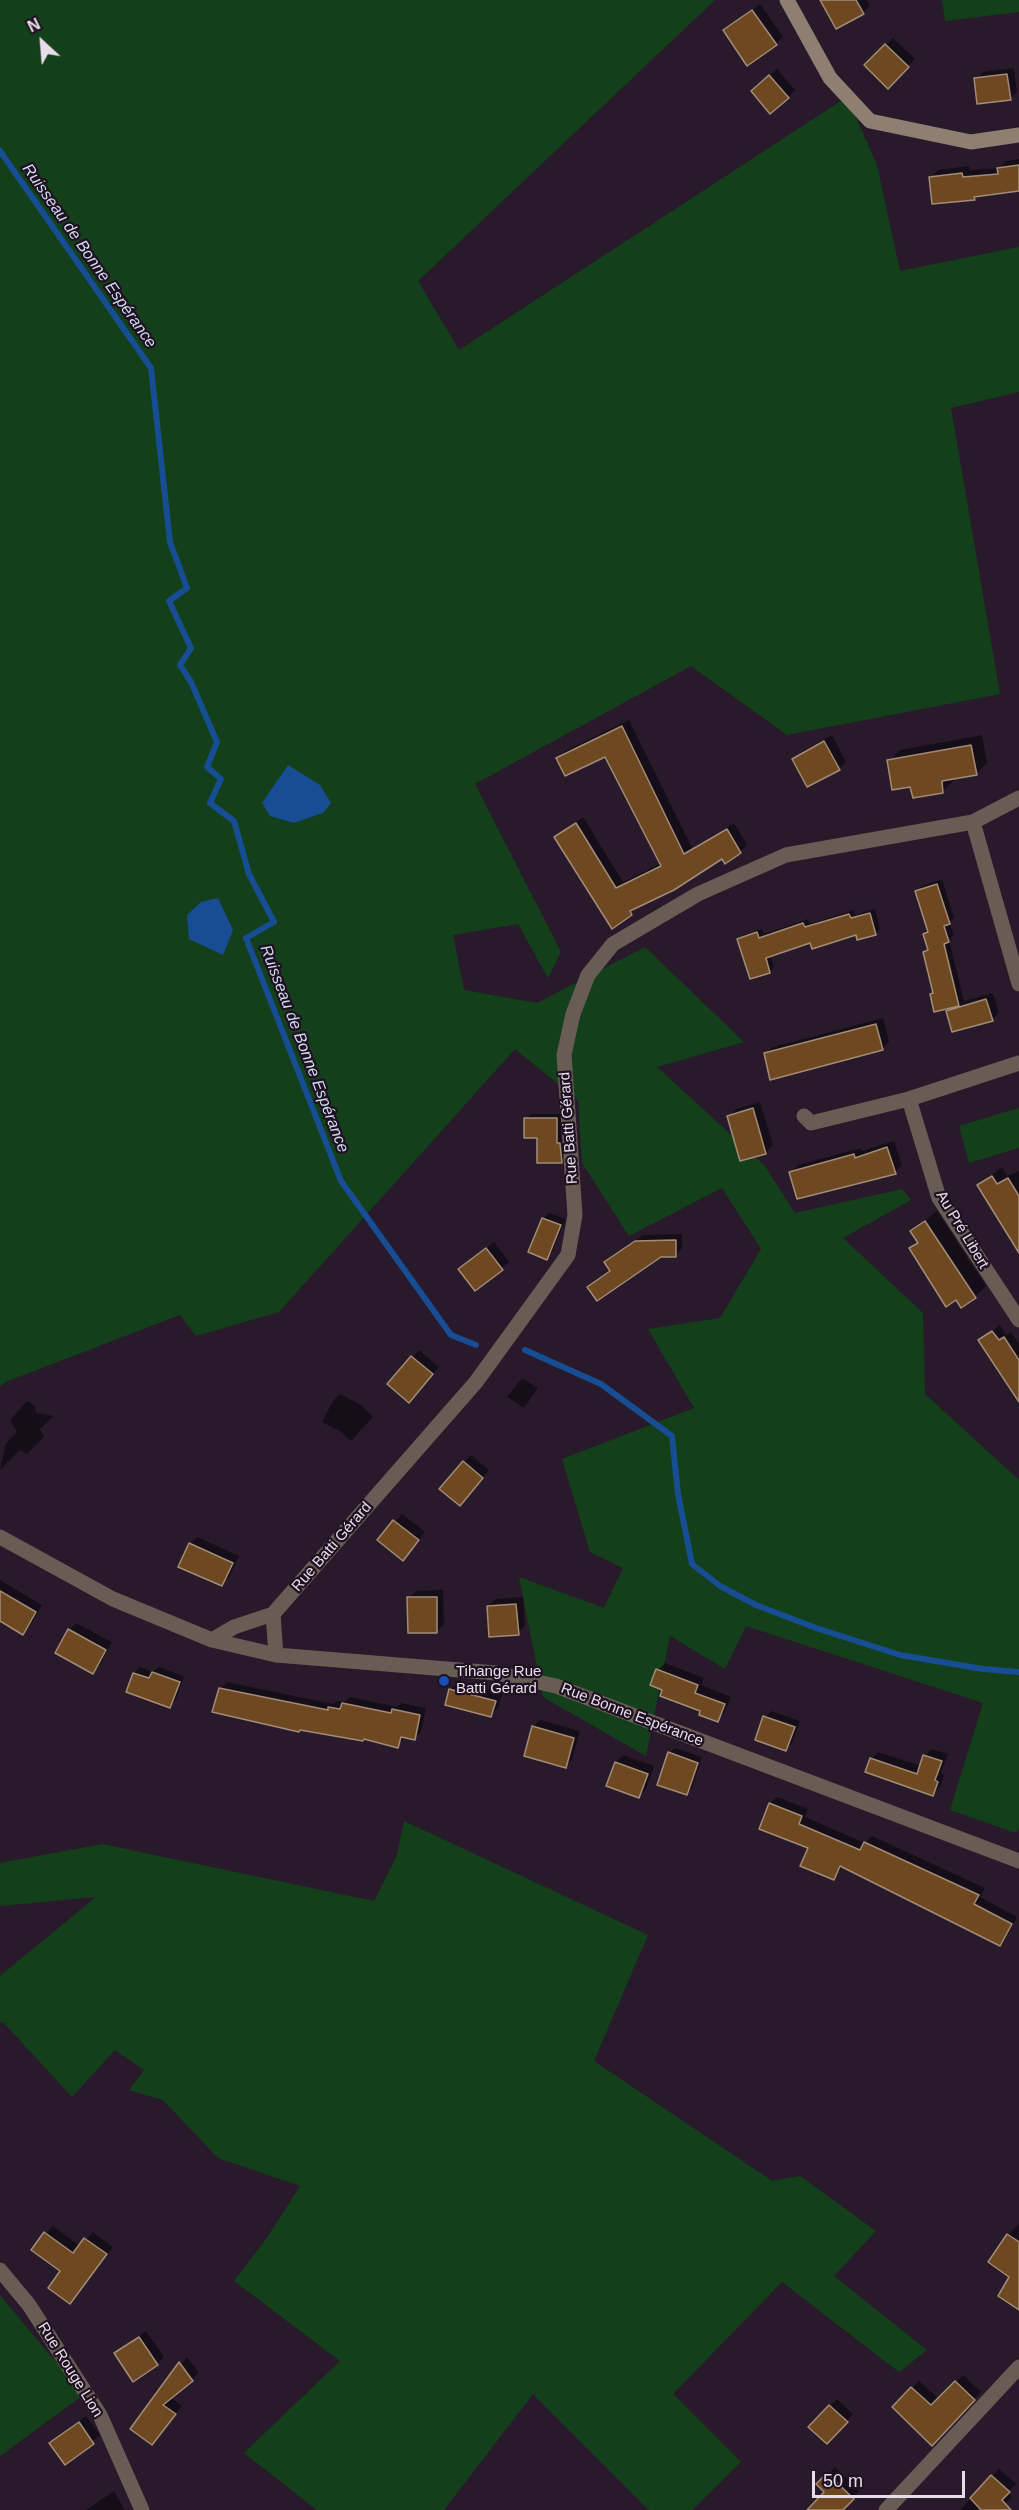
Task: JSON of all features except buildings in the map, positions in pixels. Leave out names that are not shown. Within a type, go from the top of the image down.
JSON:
[{"type":"street","points":[[787,0],[830,78],[870,121],[971,142],[1019,135]]},
{"type":"street","name":"Rue Batti Gérard","points":[[273,1614],[476,1382],[568,1255],[575,1215],[564,1055],[573,1014],[588,975],[613,944],[698,894],[786,855],[973,822],[1019,798]]},
{"type":"street","points":[[973,822],[1019,984]]},
{"type":"street","points":[[804,1116],[811,1123],[909,1099],[1019,1063]]},
{"type":"street","name":"Au Pré Libert","points":[[909,1099],[939,1198],[1019,1320]]},
{"type":"street","name":"Rue Bonne Espérance","points":[[0,1537],[113,1599],[212,1640],[276,1656],[496,1673],[556,1686],[1019,1861]]},
{"type":"street","points":[[212,1640],[234,1627],[273,1614],[276,1656]]},
{"type":"street","name":"Rue Rouge Lion","points":[[0,2270],[29,2305],[100,2415],[142,2510]]},
{"type":"street","points":[[886,2510],[1019,2367]]},
{"type":"green space","points":[[0,0],[715,0],[418,281],[459,350],[847,97],[877,165],[900,271],[1019,247],[1019,392],[951,408],[1000,694],[787,735],[691,666],[475,784],[561,952],[548,978],[518,924],[453,935],[464,990],[537,1003],[645,947],[744,1042],[657,1067],[764,1165],[795,1213],[902,1189],[911,1200],[843,1238],[923,1313],[925,1394],[1019,1480],[1019,1828],[1016,1833],[950,1810],[983,1703],[746,1626],[725,1669],[670,1636],[646,1756],[543,1697],[519,1577],[604,1608],[623,1568],[590,1552],[562,1459],[694,1408],[648,1329],[720,1318],[761,1249],[722,1188],[629,1236],[582,1163],[578,1100],[515,1049],[279,1312],[196,1336],[180,1315],[0,1386]]},
{"type":"green space","points":[[942,0],[1019,0],[1019,12],[945,21]]},
{"type":"green space","points":[[1019,1108],[1019,1148],[969,1163],[959,1126]]},
{"type":"green space","points":[[404,1821],[648,1935],[594,2061],[772,2181],[800,2176],[876,2231],[834,2276],[927,2350],[899,2372],[782,2282],[673,2394],[741,2462],[692,2510],[649,2510],[533,2394],[444,2510],[317,2510],[244,2453],[340,2361],[234,2281],[266,2239],[300,2186],[218,2158],[163,2100],[129,2090],[144,2070],[115,2050],[72,2097],[3,2022],[0,2023],[0,1976],[96,1897],[0,1906],[0,1863],[102,1844],[374,1901],[397,1855]]},
{"type":"green space","points":[[0,2295],[49,2354],[86,2393],[0,2456]]},
{"type":"water","points":[[288,765],[320,785],[331,803],[323,813],[294,823],[270,816],[262,803]]},
{"type":"water","points":[[218,898],[233,930],[223,955],[189,939],[187,915],[201,902]]},
{"type":"waterway","name":"Ruisseau de Bonne Espérance","points":[[0,151],[151,368],[170,542],[187,588],[169,601],[191,648],[180,665],[191,682],[217,742],[207,767],[221,779],[210,803],[234,821],[249,874],[274,922],[246,938],[341,1181],[451,1335],[476,1345]]},
{"type":"waterway","points":[[525,1350],[601,1384],[672,1436],[678,1494],[692,1564],[720,1586],[756,1605],[816,1628],[900,1655],[983,1669],[1019,1672]]},
{"type":"place","name":"Tihange Rue Batti Gérard","points":[[444,1681]]}]
